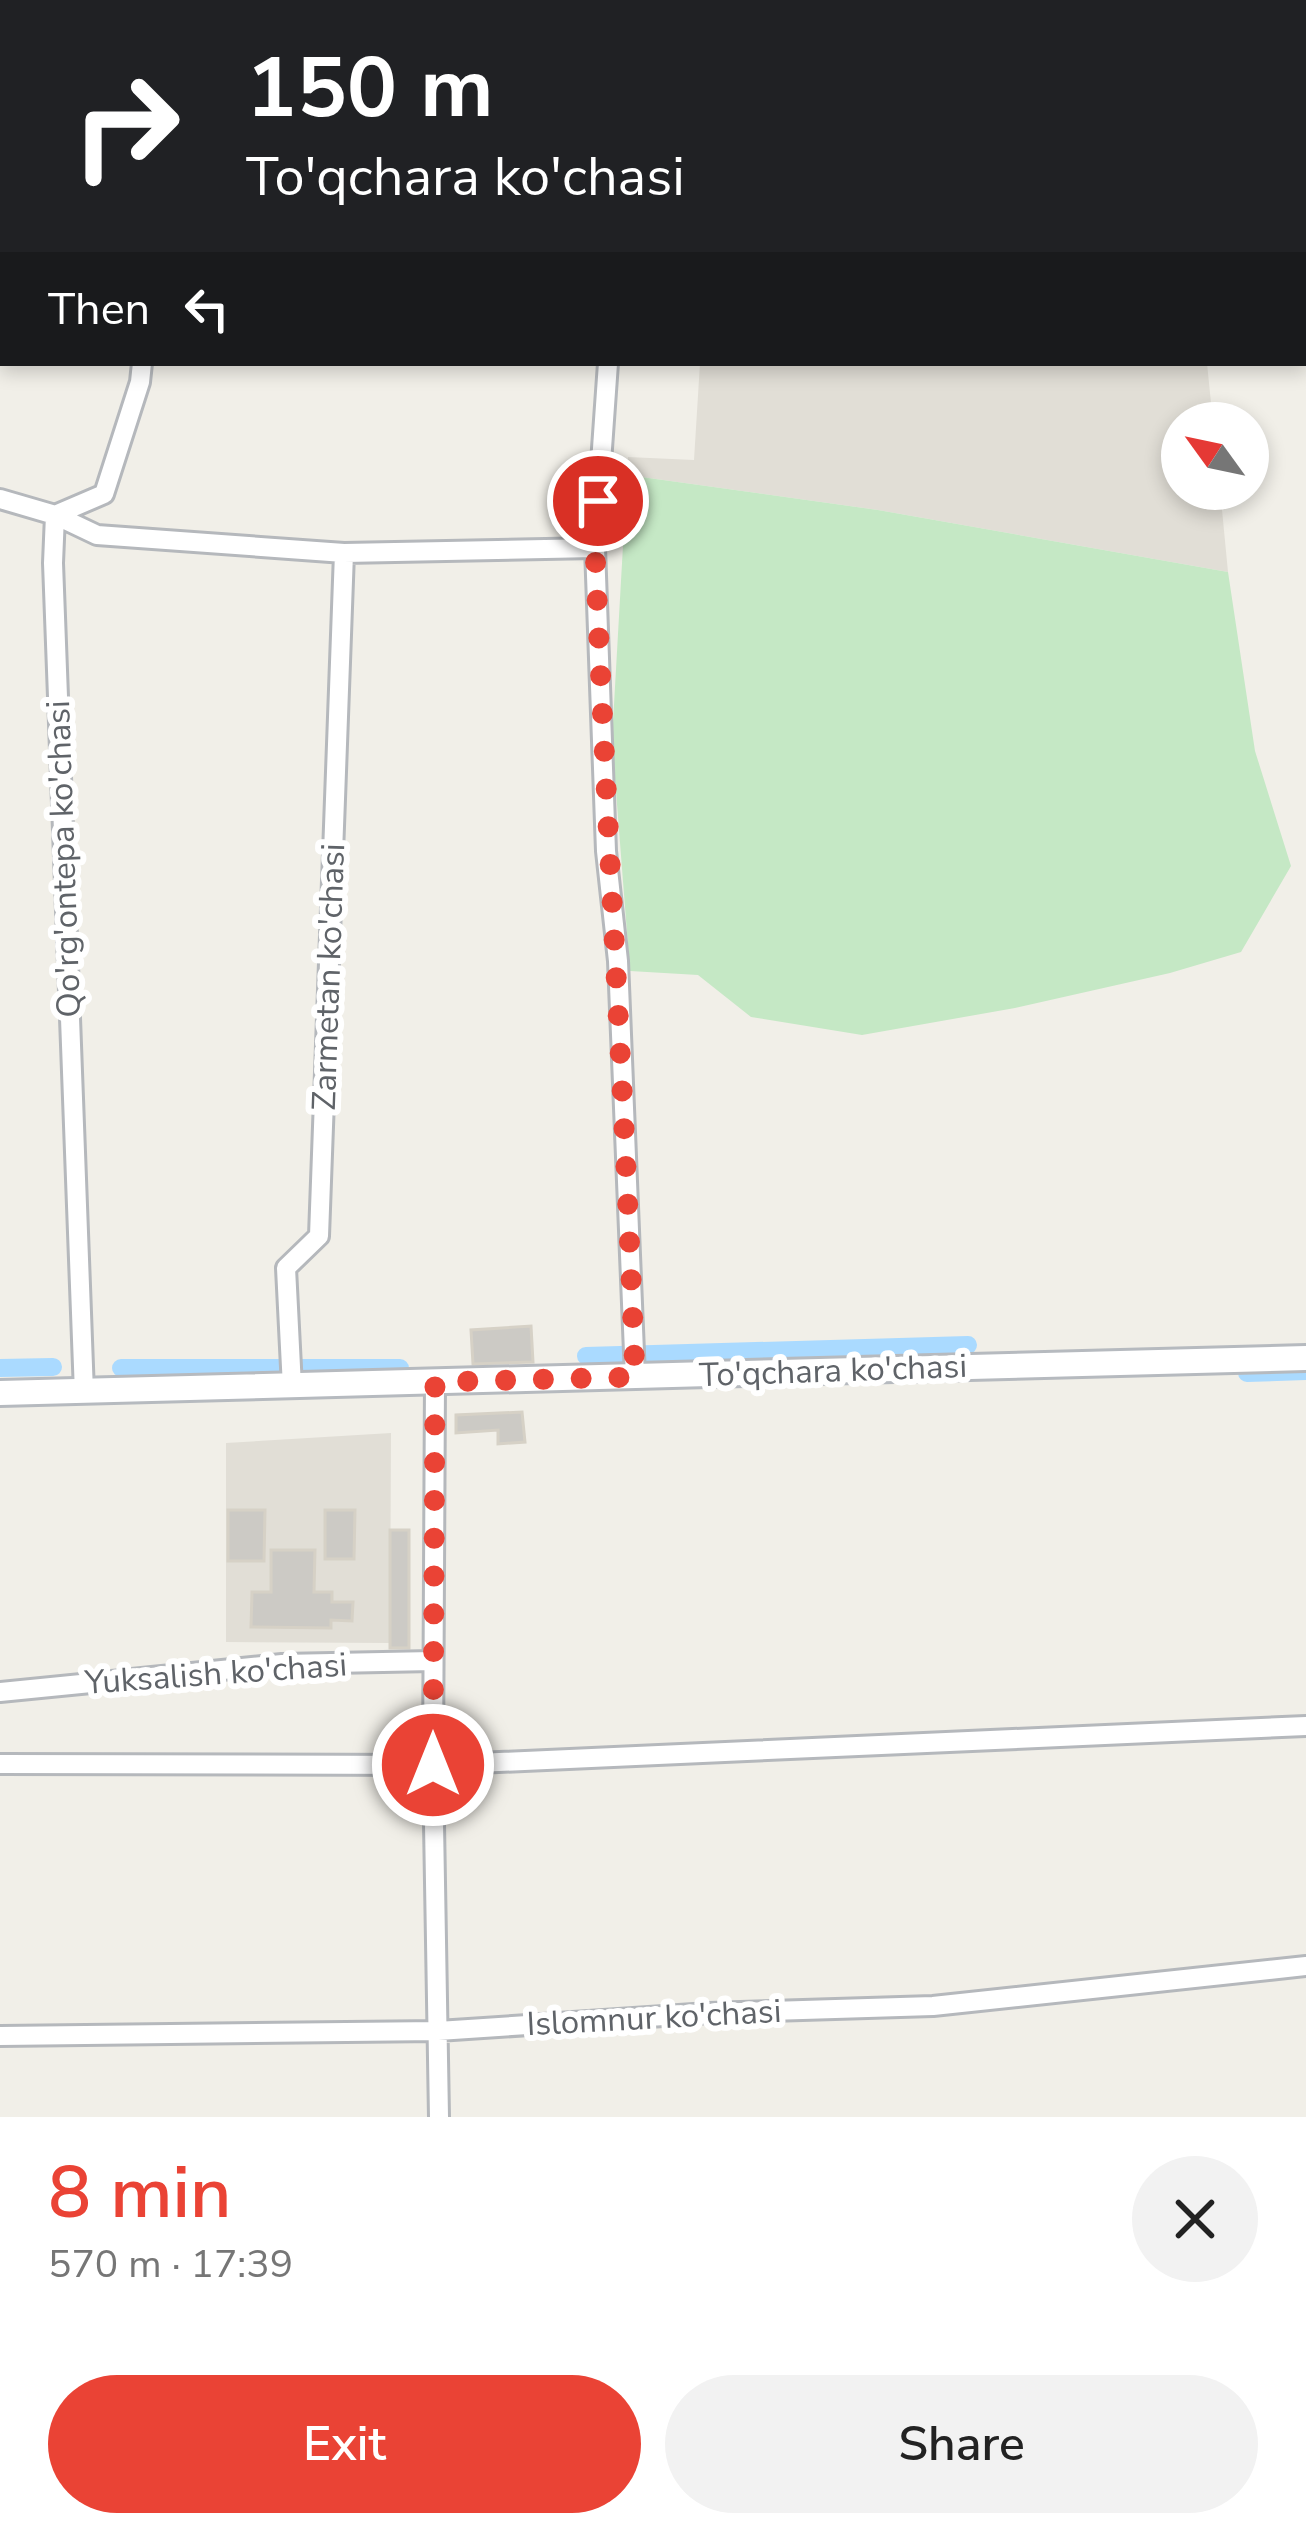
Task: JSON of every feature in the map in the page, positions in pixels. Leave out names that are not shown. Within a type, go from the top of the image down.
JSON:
[{"type":"street","points":[[55,515],[104,494],[142,366]]},
{"type":"street","points":[[608,366],[595,548],[635,1377]]},
{"type":"street","points":[[0,499],[55,515],[97,535],[344,553],[595,548]]},
{"type":"street","name":"Qo'rg'ontepa ko'chasi","points":[[55,515],[84,1393]]},
{"type":"street","name":"Zarmetan ko'chasi","points":[[292,1387],[286,1268],[319,1236],[344,553]]},
{"type":"street","name":"To'qchara ko'chasi","points":[[0,1393],[1306,1358]]},
{"type":"street","points":[[435,1382],[433,1765],[440,2117]]},
{"type":"street","name":"Yuksalish ko'chasi","points":[[0,1692],[282,1664],[433,1661]]},
{"type":"street","points":[[0,1764],[433,1765],[1306,1726]]},
{"type":"street","name":"Islomnur ko'chasi","points":[[0,2036],[438,2031],[709,2013],[933,2006],[1306,1966]]},
{"type":"shaded area","points":[[700,366],[1207,366],[1211,402],[1161,402],[1161,510],[1222,510],[1228,572],[878,510],[627,475],[628,457],[694,460]]},
{"type":"shaded area","points":[[391,1433],[390,1643],[226,1642],[226,1443]]},
{"type":"green space","points":[[627,475],[878,510],[1228,572],[1255,751],[1291,866],[1241,952],[1015,1008],[862,1035],[751,1017],[698,975],[630,971],[612,740]]},
{"type":"building","points":[[531,1326],[533,1362],[473,1364],[471,1330]]},
{"type":"building","points":[[522,1412],[525,1442],[498,1444],[498,1430],[456,1433],[456,1415]]},
{"type":"building","points":[[228,1510],[265,1510],[264,1561],[228,1561]]},
{"type":"building","points":[[325,1510],[355,1510],[354,1559],[325,1559]]},
{"type":"building","points":[[390,1530],[409,1530],[409,1648],[390,1648]]},
{"type":"building","points":[[271,1550],[315,1550],[314,1592],[332,1592],[332,1602],[353,1602],[352,1621],[331,1620],[331,1628],[251,1627],[252,1592],[271,1592]]},
{"type":"waterway","points":[[586,1356],[968,1345]]},
{"type":"waterway","points":[[0,1368],[53,1367]]},
{"type":"waterway","points":[[121,1368],[400,1368]]},
{"type":"waterway","points":[[1247,1373],[1306,1371]]},
{"type":"route","points":[[433,1765],[435,1382],[635,1377],[618,961],[606,850],[595,548],[598,501]]}]
